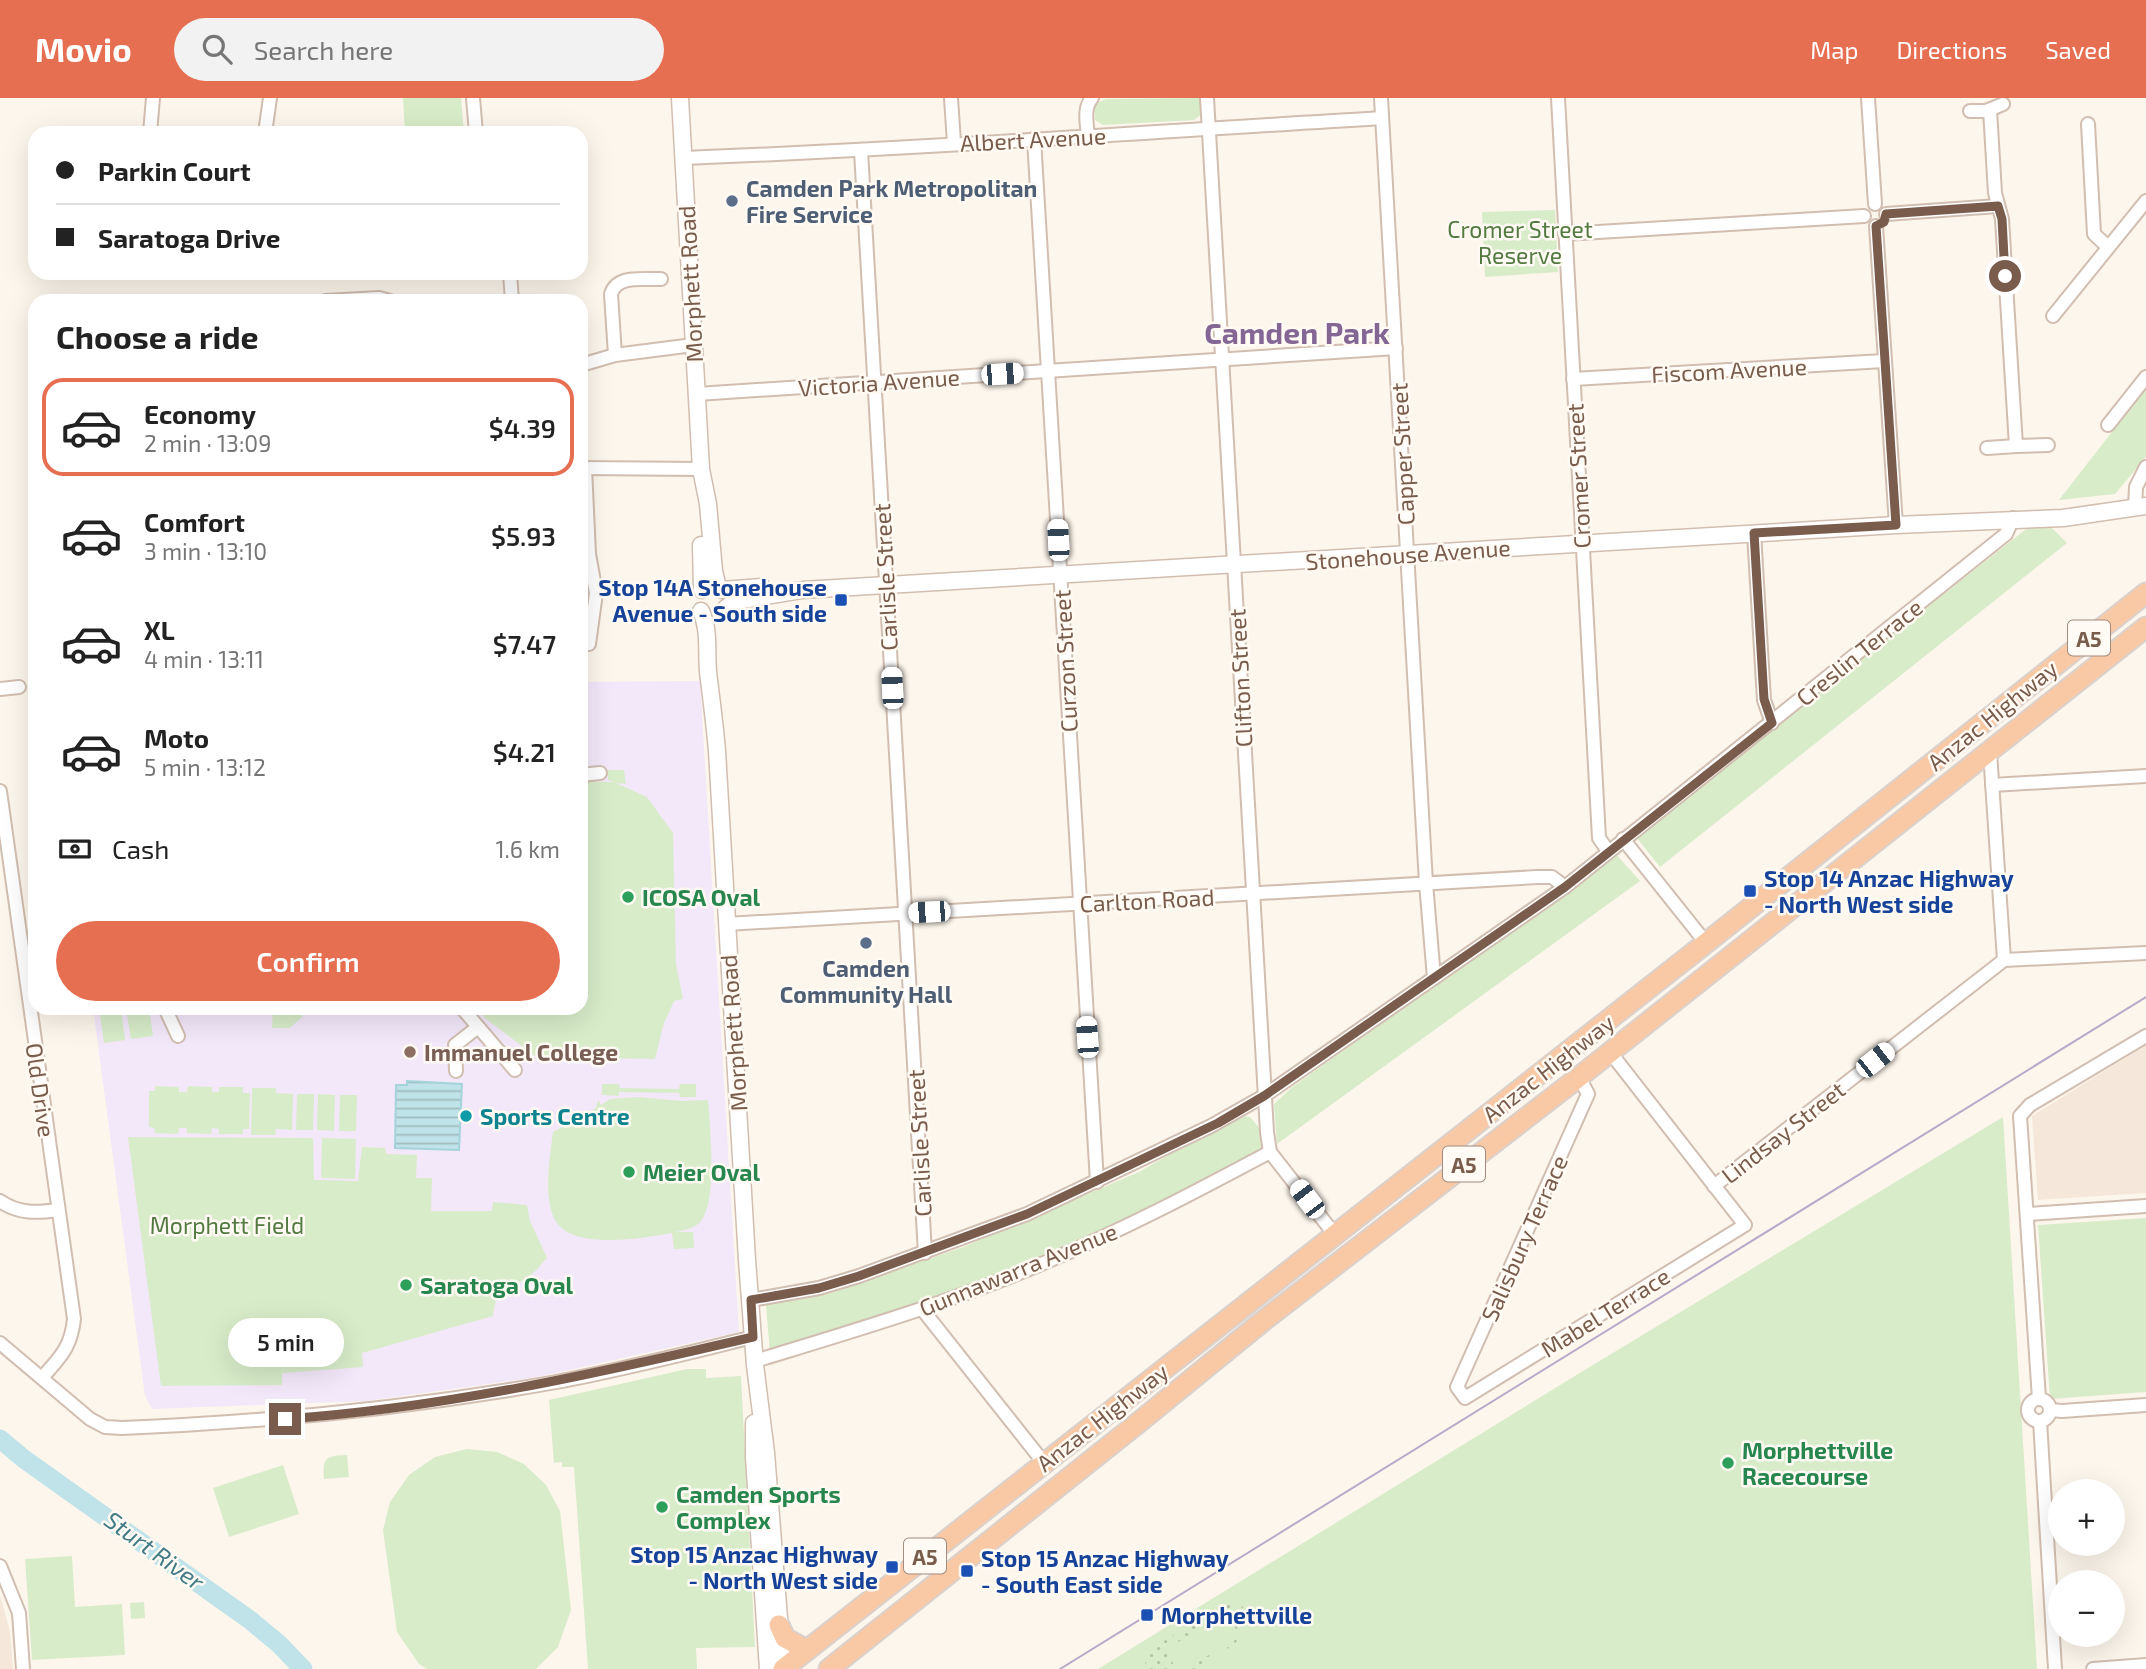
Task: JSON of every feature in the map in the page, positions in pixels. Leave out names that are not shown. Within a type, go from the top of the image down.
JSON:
[{"type":"highway","name":"Anzac Highway","points":[[783,1669],[1655,984],[2146,593]]},
{"type":"highway","name":"Anzac Highway","points":[[828,1669],[1263,1321],[1610,1052],[2146,627]]},
{"type":"highway","points":[[2033,683],[2044,709]]},
{"type":"highway","points":[[2004,706],[2017,702],[2044,709]]},
{"type":"highway","points":[[1655,984],[1662,996],[1676,999]]},
{"type":"highway","points":[[1625,1007],[1645,1003],[1655,1016]]},
{"type":"highway","points":[[1411,1175],[1416,1186],[1422,1189],[1434,1187]]},
{"type":"highway","points":[[1380,1200],[1403,1195],[1408,1196],[1413,1203]]},
{"type":"highway","points":[[1128,1397],[1129,1407],[1136,1412],[1162,1404]]},
{"type":"highway","points":[[1084,1431],[1107,1428],[1118,1439]]},
{"type":"highway","points":[[779,1625],[785,1638],[807,1650]]},
{"type":"street","points":[[151,126],[153,98]]},
{"type":"street","points":[[266,126],[270,98]]},
{"type":"street","points":[[473,98],[475,126]]},
{"type":"street","name":"Morphett Road","points":[[680,98],[701,469],[708,504],[714,589]]},
{"type":"street","points":[[951,98],[954,143]]},
{"type":"street","points":[[1088,136],[1086,110],[1087,103],[1092,98]]},
{"type":"street","name":"Clifton Street","points":[[1207,98],[1264,1096],[1270,1152]]},
{"type":"street","name":"Capper Street","points":[[1381,98],[1426,883],[1434,978]]},
{"type":"street","name":"Cromer Street","points":[[1558,98],[1599,838],[1608,851]]},
{"type":"street","points":[[1868,98],[1875,204]]},
{"type":"street","points":[[1970,111],[1990,110],[2003,104]]},
{"type":"street","points":[[1990,110],[1995,193],[2002,219],[2016,446]]},
{"type":"street","name":"Albert Avenue","points":[[684,158],[861,151],[954,143],[1382,118]]},
{"type":"street","points":[[2088,124],[2094,234],[2108,247]]},
{"type":"street","name":"Curzon Street","points":[[1034,139],[1097,1182]]},
{"type":"street","name":"Carlisle Street","points":[[861,151],[925,1253]]},
{"type":"street","points":[[2053,316],[2146,201]]},
{"type":"street","points":[[1875,204],[1884,208],[1886,214],[1884,222],[1876,226],[1868,224],[1864,216],[1867,208],[1875,204]]},
{"type":"street","points":[[1886,214],[1998,206]]},
{"type":"street","points":[[1565,234],[1864,216]]},
{"type":"street","points":[[1876,226],[1896,525]]},
{"type":"street","points":[[615,355],[611,295],[613,288],[621,281],[661,279]]},
{"type":"street","points":[[588,363],[615,355],[693,345]]},
{"type":"street","name":"Victoria Avenue","points":[[697,394],[1396,348]]},
{"type":"street","name":"Fiscom Avenue","points":[[1573,379],[1884,361]]},
{"type":"street","points":[[2108,425],[2146,377]]},
{"type":"street","points":[[1987,448],[2048,445]]},
{"type":"street","points":[[2140,502],[2137,482],[2146,467]]},
{"type":"street","points":[[588,468],[701,469]]},
{"type":"street","name":"Stonehouse Avenue","points":[[723,611],[736,601],[803,590],[2013,518],[2063,518],[2140,502]]},
{"type":"street","name":"Creslin Terrace","points":[[751,1300],[819,1288],[925,1253],[1027,1214],[1218,1123],[1264,1096],[1565,887],[2006,534],[2013,518]]},
{"type":"street","points":[[1754,533],[1764,699],[1772,723]]},
{"type":"street","points":[[588,540],[596,593],[589,644]]},
{"type":"street","name":"Stonehouse Avenue","points":[[714,589],[779,587],[803,590]]},
{"type":"street","points":[[714,589],[726,596],[723,611],[711,616],[701,611],[698,600],[714,589]]},
{"type":"street","name":"Morphett Road","points":[[701,611],[706,623],[708,679],[713,700],[753,1337],[766,1453],[783,1669]]},
{"type":"street","name":"Morphett Road","points":[[713,700],[718,679],[716,627],[723,611]]},
{"type":"street","points":[[0,689],[19,687]]},
{"type":"street","points":[[1990,752],[2004,960],[2146,953]]},
{"type":"street","points":[[588,774],[600,773]]},
{"type":"street","points":[[1992,785],[2146,776]]},
{"type":"street","name":"Old Drive","points":[[0,791],[6,875],[74,1319],[67,1350],[41,1378]]},
{"type":"street","points":[[1623,839],[1706,943]]},
{"type":"street","name":"Carlton Road","points":[[726,924],[1552,877],[1565,887]]},
{"type":"street","name":"Lindsay Street","points":[[1714,1186],[2004,960]]},
{"type":"street","points":[[168,1015],[178,1036]]},
{"type":"street","points":[[468,1015],[515,1070]]},
{"type":"street","points":[[456,1071],[454,1045],[478,1027]]},
{"type":"street","points":[[2039,1399],[2020,1116],[2030,1105],[2146,1036]]},
{"type":"street","points":[[1610,1052],[1714,1186]]},
{"type":"street","name":"Salisbury Terrace","points":[[1465,1398],[1457,1387],[1588,1094],[1578,1077]]},
{"type":"street","points":[[1270,1152],[1335,1235]]},
{"type":"street","name":"Gunnawarra Avenue","points":[[755,1363],[922,1309],[1034,1267],[1182,1199],[1270,1152]]},
{"type":"street","name":"Mabel Terrace","points":[[1465,1398],[1745,1225],[1714,1186]]},
{"type":"street","points":[[0,1201],[10,1208],[33,1214],[58,1210]]},
{"type":"street","points":[[2027,1214],[2146,1206]]},
{"type":"street","points":[[922,1309],[1044,1463]]},
{"type":"street","points":[[0,1343],[90,1419],[106,1427],[205,1425],[366,1411],[582,1377],[753,1337]]},
{"type":"street","name":"Morphett Road","points":[[755,1363],[754,1457],[768,1669]]},
{"type":"street","points":[[2039,1399],[2045,1401],[2050,1410],[2048,1417],[2040,1421],[2033,1419],[2028,1409],[2032,1401],[2039,1399]]},
{"type":"street","points":[[2050,1410],[2146,1405]]},
{"type":"street","points":[[2040,1421],[2056,1669]]},
{"type":"street","points":[[0,1566],[19,1613],[23,1669]]},
{"type":"street","points":[[2093,1669],[2146,1665]]},
{"type":"shaded area","name":"Immanuel College","points":[[700,681],[739,1332],[538,1377],[366,1401],[152,1409],[145,1396],[94,1015],[588,1015],[588,682]]},
{"type":"shaded area","points":[[2146,1045],[2146,1193],[2038,1200],[2032,1116]]},
{"type":"shaded area","points":[[0,1595],[10,1632],[13,1669],[0,1669]]},
{"type":"green space","points":[[403,98],[461,98],[463,126],[405,126]]},
{"type":"green space","points":[[1200,98],[1202,114],[1194,120],[1103,125],[1095,120],[1095,104],[1106,99]]},
{"type":"green space","name":"Cromer Street Reserve","points":[[1555,210],[1558,272],[1485,277],[1482,212]]},
{"type":"green space","points":[[2146,388],[2146,457],[2115,494],[2059,500]]},
{"type":"green space","points":[[2048,524],[2067,543],[1660,867],[1636,837],[2030,526]]},
{"type":"green space","name":"ICOSA Oval","points":[[607,770],[624,770],[626,784],[616,783],[647,797],[673,833],[676,964],[683,999],[674,1001],[663,1026],[655,1059],[536,1057],[482,1015],[588,1015],[588,782],[614,782],[608,780]]},
{"type":"green space","points":[[1615,853],[1640,881],[1277,1144],[1274,1104],[1291,1088],[1572,887]]},
{"type":"green space","points":[[100,1015],[122,1015],[125,1040],[104,1043]]},
{"type":"green space","points":[[127,1015],[150,1015],[153,1036],[131,1039]]},
{"type":"green space","points":[[273,1015],[303,1016],[290,1028],[272,1028]]},
{"type":"green space","points":[[602,1084],[619,1084],[620,1088],[679,1089],[680,1084],[696,1084],[696,1097],[680,1097],[679,1093],[619,1092],[619,1096],[602,1095]]},
{"type":"green space","points":[[155,1086],[179,1087],[179,1092],[187,1092],[188,1086],[212,1087],[212,1092],[219,1092],[219,1087],[243,1087],[243,1093],[250,1093],[249,1129],[243,1129],[243,1134],[219,1134],[219,1129],[212,1128],[211,1134],[187,1133],[187,1128],[179,1128],[178,1134],[155,1133],[154,1128],[149,1127],[149,1091],[155,1091]]},
{"type":"green space","points":[[252,1088],[276,1088],[276,1093],[293,1094],[292,1130],[276,1129],[275,1135],[251,1135]]},
{"type":"green space","points":[[297,1094],[314,1094],[313,1130],[296,1130]]},
{"type":"green space","points":[[318,1094],[335,1095],[334,1131],[317,1130]]},
{"type":"green space","points":[[340,1095],[357,1095],[356,1131],[339,1131]]},
{"type":"green space","name":"Meier Oval","points":[[638,1097],[682,1101],[708,1100],[712,1163],[710,1197],[701,1221],[676,1232],[693,1232],[694,1248],[674,1249],[672,1233],[612,1240],[579,1237],[566,1231],[552,1214],[548,1179],[553,1132],[596,1108],[598,1100],[601,1105],[610,1099]]},
{"type":"green space","points":[[1239,1115],[1250,1117],[1261,1130],[1262,1153],[1068,1250],[920,1306],[770,1354],[766,1305],[828,1294],[966,1246],[1139,1172]]},
{"type":"green space","name":"Morphettville Racecourse","points":[[2003,1117],[2037,1669],[1098,1669],[1578,1374]]},
{"type":"green space","name":"Morphett Field","points":[[128,1137],[313,1138],[314,1180],[358,1181],[362,1147],[385,1148],[386,1154],[417,1155],[416,1178],[432,1178],[431,1211],[492,1211],[493,1202],[527,1205],[530,1221],[547,1258],[530,1276],[503,1291],[494,1307],[493,1316],[362,1353],[363,1367],[282,1373],[282,1385],[161,1386]]},
{"type":"green space","points":[[322,1138],[356,1139],[355,1179],[321,1178]]},
{"type":"green space","points":[[2146,1218],[2146,1392],[2050,1399],[2038,1225]]},
{"type":"green space","name":"Camden Sports Complex","points":[[687,1369],[706,1369],[706,1378],[741,1376],[755,1647],[696,1648],[697,1669],[588,1669],[574,1467],[562,1467],[562,1462],[554,1463],[549,1400]]},
{"type":"green space","points":[[467,1449],[497,1452],[524,1464],[546,1485],[560,1511],[571,1610],[558,1647],[536,1669],[427,1669],[419,1664],[397,1632],[383,1530],[390,1502],[409,1475],[435,1457]]},
{"type":"green space","points":[[347,1455],[349,1477],[324,1479],[327,1459]]},
{"type":"green space","points":[[283,1465],[299,1514],[229,1537],[213,1488]]},
{"type":"green space","points":[[72,1556],[75,1607],[122,1604],[125,1655],[32,1660],[25,1559]]},
{"type":"green space","points":[[144,1602],[145,1618],[131,1619],[130,1603]]},
{"type":"green space","points":[[1229,1603],[1241,1606],[1247,1612],[1249,1622],[1246,1634],[1235,1631],[1237,1615],[1226,1616],[1165,1649],[1176,1669],[1143,1669],[1155,1646]]},
{"type":"green space","points":[[1233,1637],[1240,1639],[1201,1669],[1187,1669],[1231,1641]]},
{"type":"water","points":[[407,1081],[462,1084],[459,1150],[395,1148],[396,1085],[407,1085]]},
{"type":"waterway","name":"Sturt River","points":[[0,1439],[24,1459],[250,1620],[303,1669]]},
{"type":"tram line","points":[[1060,1669],[2146,997]]},
{"type":"place","name":"Camden Park Metropolitan Fire Service","points":[[732,201]]},
{"type":"place","name":"Stop 14A Stonehouse Avenue - South side","points":[[841,600]]},
{"type":"place","name":"Stop 14 Anzac Highway - North West side","points":[[1750,891]]},
{"type":"place","name":"ICOSA Oval","points":[[628,897]]},
{"type":"place","name":"Camden Community Hall","points":[[866,943]]},
{"type":"place","name":"Immanuel College","points":[[410,1052]]},
{"type":"place","name":"Sports Centre","points":[[466,1116]]},
{"type":"place","name":"Meier Oval","points":[[629,1172]]},
{"type":"place","name":"Saratoga Oval","points":[[406,1285]]},
{"type":"place","name":"Morphettville Racecourse","points":[[1728,1463]]},
{"type":"place","name":"Camden Sports Complex","points":[[662,1507]]},
{"type":"place","name":"Stop 15 Anzac Highway - North West side","points":[[892,1567]]},
{"type":"place","name":"Stop 15 Anzac Highway - South East side","points":[[967,1571]]},
{"type":"place","name":"Morphettville","points":[[1147,1615]]},
{"type":"district","name":"Camden Park","points":[[1297,332]]},
{"type":"route","points":[[285,1419],[366,1411],[560,1381],[753,1337],[751,1300],[819,1288],[859,1276],[1027,1214],[1218,1123],[1264,1096],[1565,887],[1772,723],[1764,699],[1754,533],[1896,525],[1876,226],[1884,222],[1886,214],[1998,206],[2002,219],[2005,276]]}]
